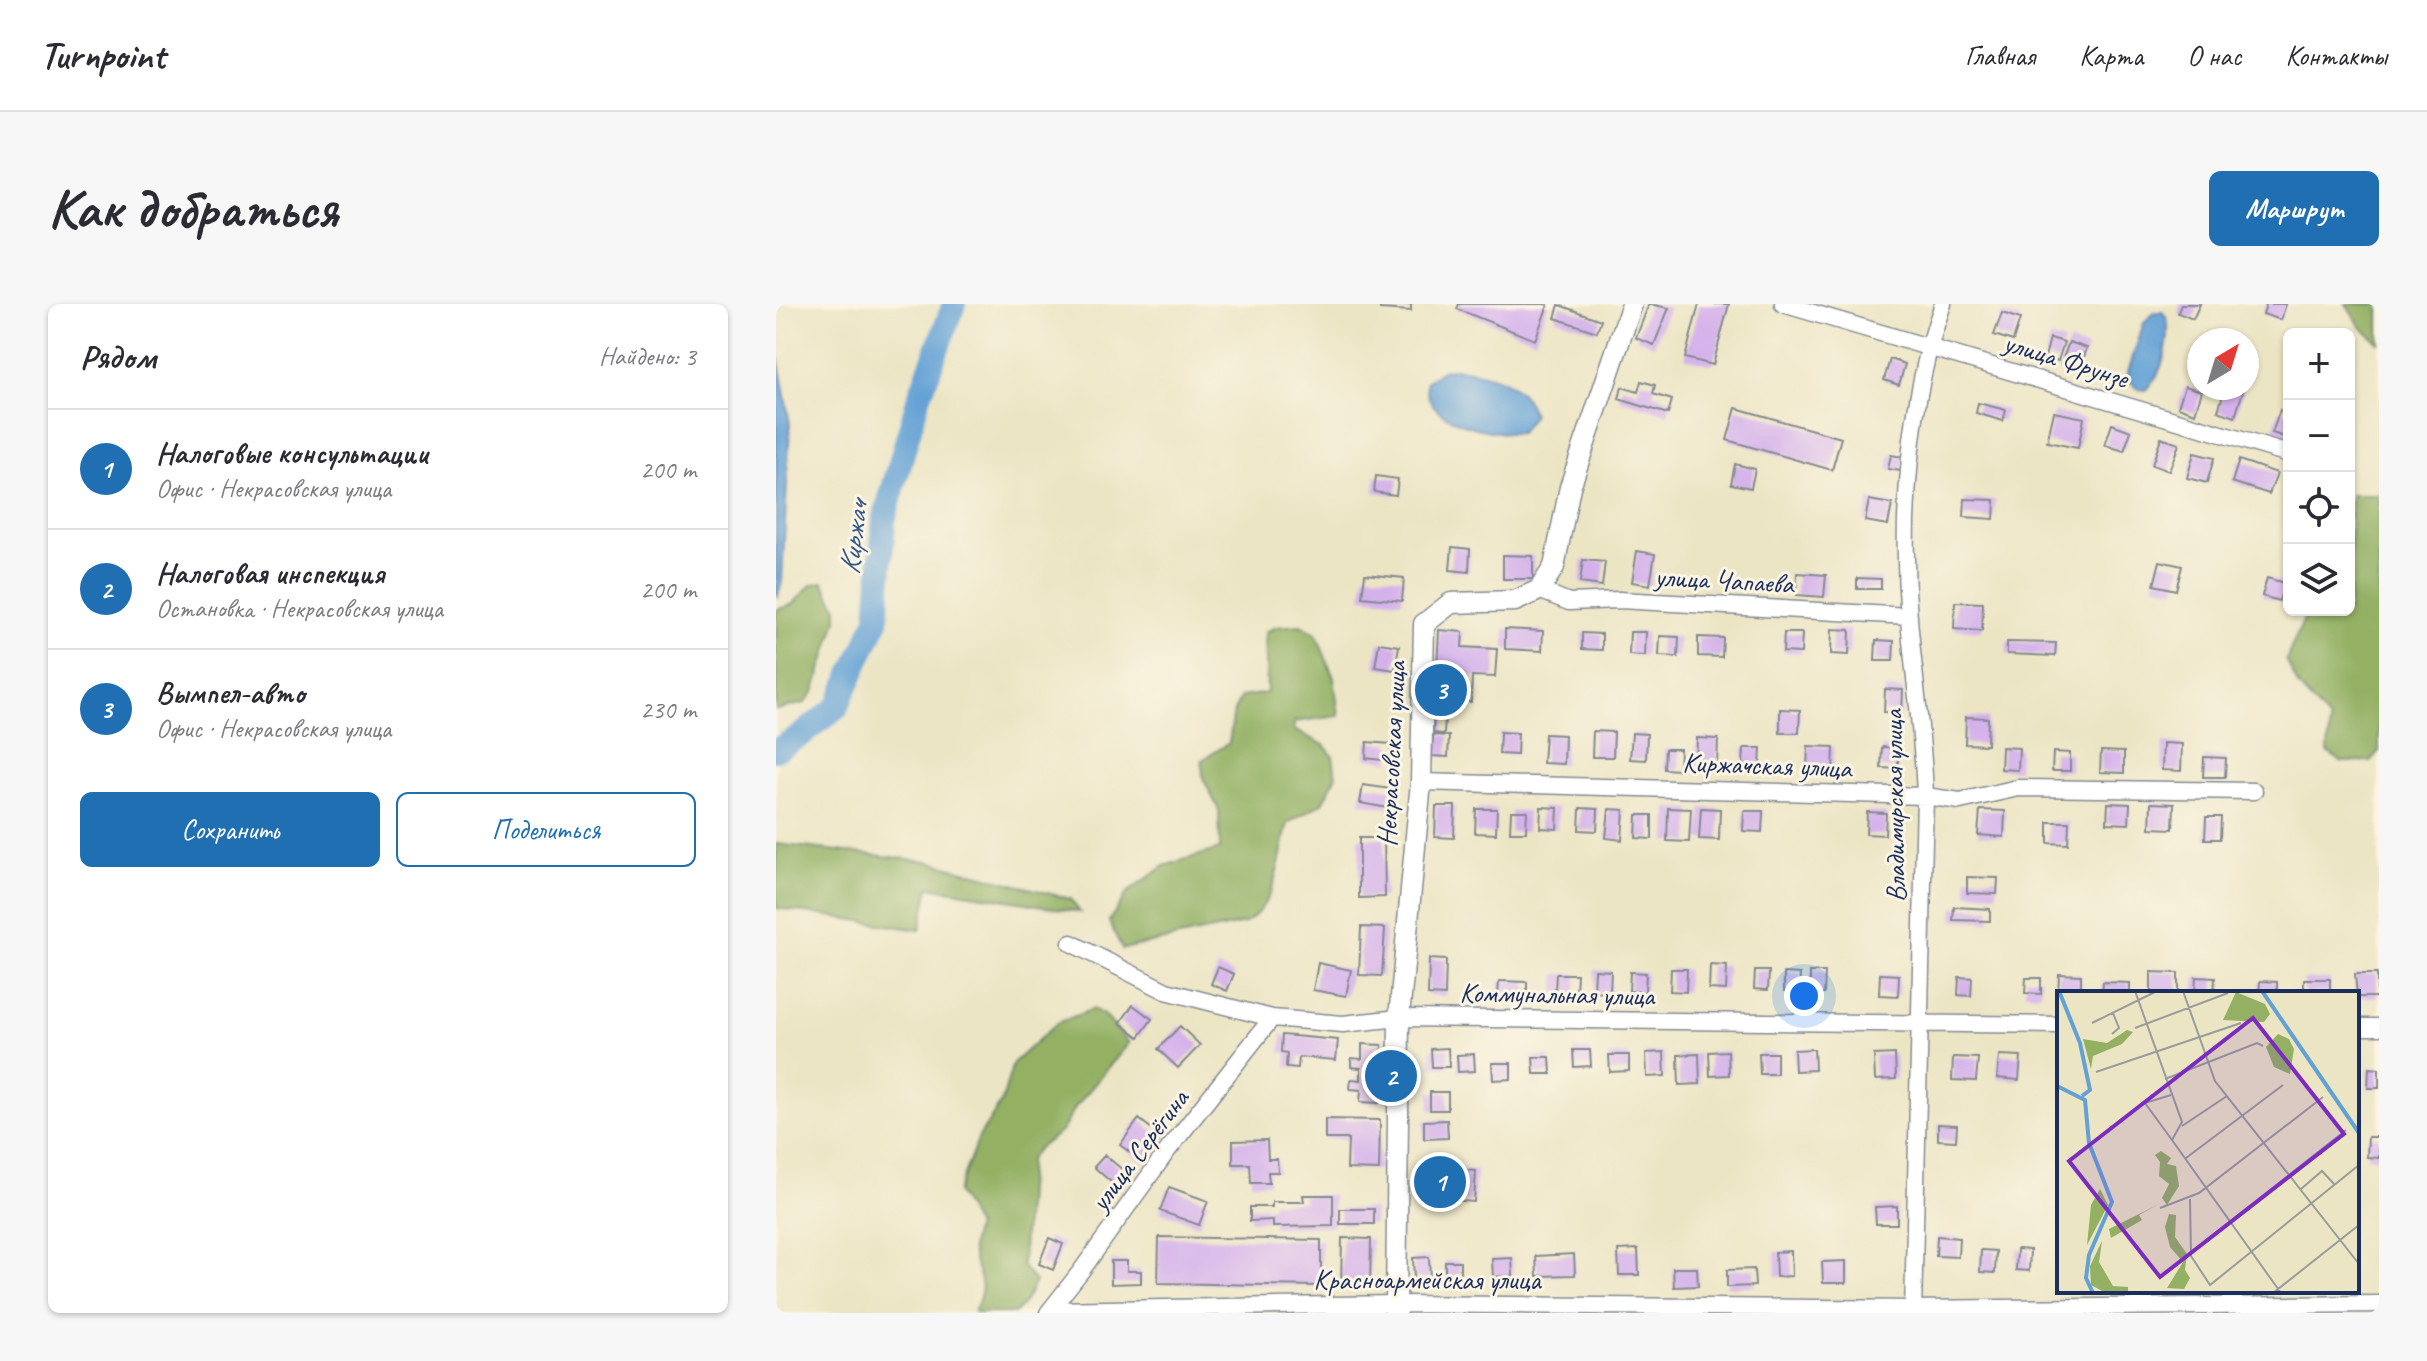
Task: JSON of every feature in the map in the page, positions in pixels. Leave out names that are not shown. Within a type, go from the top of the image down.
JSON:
[{"type":"street","points":[[1539,590],[1554,567],[1570,487],[1632,304]]},
{"type":"street","name":"улица Фрунзе","points":[[1783,304],[2283,452]]},
{"type":"street","name":"Владимирская улица","points":[[1913,1311],[1925,796],[1923,738],[1909,616],[1906,488],[1927,346],[1943,304]]},
{"type":"street","name":"улица Чапаева","points":[[1539,590],[1569,602],[1619,600],[1909,616]]},
{"type":"street","name":"Некрасовская улица","points":[[1396,1308],[1399,1018],[1421,782],[1424,624],[1451,603],[1515,601],[1539,590]]},
{"type":"street","name":"Киржачская улица","points":[[1421,782],[1925,796],[1960,801],[2018,788],[2254,791]]},
{"type":"street","name":"Коммунальная улица","points":[[1071,943],[1166,991],[1272,1018],[1343,1024],[1399,1018],[2057,1025]]},
{"type":"street","name":"улица Серёгина","points":[[1049,1311],[1168,1150],[1272,1018]]},
{"type":"street","name":"Красноармейская улица","points":[[1049,1311],[1396,1308],[1913,1311],[2379,1304]]},
{"type":"green space","points":[[2346,304],[2379,304],[2379,343],[2361,327]]},
{"type":"green space","points":[[2355,495],[2379,495],[2379,751],[2370,761],[2341,762],[2328,752],[2330,721],[2299,687],[2286,660],[2304,616],[2355,616]]},
{"type":"green space","points":[[823,582],[837,608],[837,620],[815,690],[805,703],[776,710],[776,610],[793,604],[811,585]]},
{"type":"green space","points":[[1301,625],[1316,634],[1334,678],[1339,716],[1294,722],[1294,730],[1324,745],[1333,756],[1336,777],[1322,803],[1288,823],[1275,879],[1256,915],[1245,923],[1122,949],[1109,921],[1127,893],[1164,866],[1220,849],[1219,810],[1203,778],[1202,760],[1229,743],[1234,711],[1241,697],[1267,693],[1265,632],[1276,627]]},
{"type":"green space","points":[[776,844],[927,861],[1070,899],[1080,912],[929,887],[920,930],[776,908]]},
{"type":"green space","points":[[1093,1009],[1105,1016],[1129,1043],[1076,1106],[1062,1131],[1038,1148],[1029,1160],[1022,1266],[1035,1282],[1025,1302],[1015,1313],[974,1313],[982,1285],[972,1248],[976,1225],[957,1192],[979,1137],[1002,1101],[1013,1063],[1057,1023]]},
{"type":"water","points":[[2154,312],[2162,312],[2167,317],[2167,346],[2157,376],[2145,390],[2138,389],[2128,379],[2128,372],[2144,323]]},
{"type":"water","points":[[776,345],[790,424],[782,581],[778,596],[776,592]]},
{"type":"water","points":[[1454,369],[1502,380],[1521,394],[1533,415],[1520,433],[1492,431],[1460,423],[1434,406],[1428,395],[1427,381],[1444,370]]},
{"type":"building","points":[[1380,304],[1411,304],[1411,311],[1380,309]]},
{"type":"building","points":[[1459,304],[1548,305],[1535,340],[1457,309]]},
{"type":"building","points":[[1649,304],[1669,308],[1654,345],[1636,338]]},
{"type":"building","points":[[1699,304],[1729,304],[1713,365],[1685,358]]},
{"type":"building","points":[[2181,304],[2200,304],[2193,319],[2178,313]]},
{"type":"building","points":[[2266,304],[2286,304],[2281,320],[2263,314]]},
{"type":"building","points":[[1559,305],[1601,320],[1597,332],[1555,318]]},
{"type":"building","points":[[2002,313],[2020,319],[2013,341],[1994,335]]},
{"type":"building","points":[[2050,338],[2064,342],[2058,361],[2045,357]]},
{"type":"building","points":[[2069,342],[2087,348],[2079,370],[2061,364]]},
{"type":"building","points":[[1890,359],[1905,364],[1899,385],[1884,380]]},
{"type":"building","points":[[1641,381],[1655,385],[1653,394],[1672,400],[1668,414],[1619,399],[1622,387],[1638,392]]},
{"type":"building","points":[[2187,387],[2187,400],[2199,400],[2195,413],[2178,407]]},
{"type":"building","points":[[2221,400],[2240,400],[2235,417],[2218,411]]},
{"type":"building","points":[[1978,403],[2006,410],[2003,421],[1976,413]]},
{"type":"building","points":[[1736,408],[1841,438],[1832,470],[1727,440]]},
{"type":"building","points":[[2280,410],[2283,411],[2283,436],[2272,433]]},
{"type":"building","points":[[2054,412],[2084,418],[2078,448],[2047,442]]},
{"type":"building","points":[[2112,424],[2131,431],[2124,451],[2105,445]]},
{"type":"building","points":[[2161,438],[2179,444],[2169,471],[2152,465]]},
{"type":"building","points":[[2194,453],[2214,458],[2207,483],[2187,478]]},
{"type":"building","points":[[1891,455],[1904,457],[1901,471],[1888,469]]},
{"type":"building","points":[[2239,460],[2277,473],[2269,494],[2232,482]]},
{"type":"building","points":[[1735,464],[1755,469],[1751,488],[1731,484]]},
{"type":"building","points":[[1376,476],[1398,479],[1396,495],[1374,492]]},
{"type":"building","points":[[1965,499],[1995,500],[1994,519],[1964,517]]},
{"type":"building","points":[[1869,500],[1892,504],[1888,525],[1865,521]]},
{"type":"building","points":[[1452,547],[1470,549],[1469,572],[1450,570]]},
{"type":"building","points":[[1637,551],[1655,554],[1650,585],[1632,582]]},
{"type":"building","points":[[1503,555],[1533,556],[1533,579],[1503,579]]},
{"type":"building","points":[[1583,560],[1605,562],[1602,586],[1580,583]]},
{"type":"building","points":[[2160,561],[2182,566],[2176,590],[2154,585]]},
{"type":"building","points":[[1797,573],[1826,575],[1824,597],[1796,595]]},
{"type":"building","points":[[1365,574],[1404,578],[1402,601],[1362,597]]},
{"type":"building","points":[[1857,578],[1881,579],[1881,589],[1857,589]]},
{"type":"building","points":[[2267,578],[2283,583],[2279,601],[2262,596]]},
{"type":"building","points":[[1955,602],[1983,603],[1982,631],[1954,629]]},
{"type":"building","points":[[1505,629],[1543,631],[1542,651],[1505,649]]},
{"type":"building","points":[[1832,629],[1850,630],[1849,655],[1831,654]]},
{"type":"building","points":[[1439,630],[1463,632],[1462,647],[1497,649],[1495,677],[1472,676],[1471,702],[1450,701],[1450,707],[1435,706]]},
{"type":"building","points":[[1630,632],[1646,632],[1645,656],[1629,655]]},
{"type":"building","points":[[1582,633],[1602,634],[1602,650],[1582,649]]},
{"type":"building","points":[[1784,633],[1802,633],[1801,653],[1783,652]]},
{"type":"building","points":[[1660,636],[1679,637],[1678,657],[1659,656]]},
{"type":"building","points":[[1698,637],[1723,638],[1722,657],[1698,656]]},
{"type":"building","points":[[1876,640],[1894,641],[1893,661],[1875,661]]},
{"type":"building","points":[[2007,642],[2056,643],[2055,656],[2007,654]]},
{"type":"building","points":[[1379,643],[1399,646],[1395,670],[1375,667]]},
{"type":"building","points":[[1885,689],[1903,690],[1902,713],[1884,712]]},
{"type":"building","points":[[1780,709],[1800,710],[1799,733],[1780,733]]},
{"type":"building","points":[[1434,716],[1445,717],[1444,734],[1433,733]]},
{"type":"building","points":[[1966,717],[1988,718],[1987,745],[1965,744]]},
{"type":"building","points":[[1593,731],[1614,732],[1613,757],[1592,757]]},
{"type":"building","points":[[1500,732],[1518,733],[1517,755],[1499,754]]},
{"type":"building","points":[[1632,733],[1647,734],[1646,760],[1630,759]]},
{"type":"building","points":[[1545,734],[1565,735],[1564,764],[1543,763]]},
{"type":"building","points":[[1433,735],[1449,736],[1448,757],[1432,756]]},
{"type":"building","points":[[1697,738],[1718,739],[1717,767],[1696,766]]},
{"type":"building","points":[[1367,742],[1391,744],[1390,761],[1366,758]]},
{"type":"building","points":[[2163,743],[2182,744],[2181,771],[2162,770]]},
{"type":"building","points":[[1808,746],[1834,747],[1833,771],[1807,770]]},
{"type":"building","points":[[1882,747],[1898,748],[1898,769],[1881,768]]},
{"type":"building","points":[[2002,747],[2019,748],[2018,770],[2001,769]]},
{"type":"building","points":[[1744,748],[1761,748],[1760,767],[1743,766]]},
{"type":"building","points":[[1665,749],[1680,749],[1679,770],[1664,769]]},
{"type":"building","points":[[2101,751],[2124,752],[2124,773],[2100,772]]},
{"type":"building","points":[[2053,752],[2070,753],[2070,771],[2052,771]]},
{"type":"building","points":[[2204,757],[2226,758],[2225,777],[2203,777]]},
{"type":"building","points":[[1363,785],[1391,789],[1388,808],[1360,803]]},
{"type":"building","points":[[2108,803],[2130,804],[2129,824],[2107,823]]},
{"type":"building","points":[[2151,803],[2174,804],[2173,829],[2150,828]]},
{"type":"building","points":[[1436,806],[1455,806],[1454,838],[1435,837]]},
{"type":"building","points":[[1541,807],[1558,808],[1557,829],[1540,828]]},
{"type":"building","points":[[1580,808],[1598,809],[1597,831],[1579,830]]},
{"type":"building","points":[[1668,808],[1691,809],[1689,842],[1667,841]]},
{"type":"building","points":[[1701,808],[1720,809],[1719,840],[1699,839]]},
{"type":"building","points":[[1476,809],[1497,809],[1496,834],[1475,833]]},
{"type":"building","points":[[1609,809],[1624,810],[1622,840],[1606,838]]},
{"type":"building","points":[[1980,810],[2005,811],[2004,837],[1978,835]]},
{"type":"building","points":[[1511,811],[1527,811],[1526,832],[1510,832]]},
{"type":"building","points":[[1744,811],[1763,811],[1762,832],[1743,831]]},
{"type":"building","points":[[1867,812],[1886,813],[1885,835],[1866,834]]},
{"type":"building","points":[[1637,815],[1652,815],[1652,839],[1636,838]]},
{"type":"building","points":[[2206,817],[2221,817],[2220,839],[2205,839]]},
{"type":"building","points":[[2048,822],[2069,822],[2068,844],[2048,843]]},
{"type":"building","points":[[1359,838],[1384,838],[1385,897],[1359,898]]},
{"type":"building","points":[[1967,877],[1998,878],[1997,894],[1967,893]]},
{"type":"building","points":[[1954,907],[1990,909],[1990,921],[1953,920]]},
{"type":"building","points":[[1361,927],[1385,928],[1382,976],[1359,975]]},
{"type":"building","points":[[1429,959],[1446,960],[1445,996],[1428,995]]},
{"type":"building","points":[[1318,963],[1351,970],[1346,996],[1313,990]]},
{"type":"building","points":[[1710,965],[1727,966],[1726,990],[1709,989]]},
{"type":"building","points":[[1218,967],[1234,974],[1227,991],[1211,984]]},
{"type":"building","points":[[1671,969],[1687,969],[1686,992],[1670,991]]},
{"type":"building","points":[[1595,970],[1611,971],[1610,993],[1594,992]]},
{"type":"building","points":[[1755,971],[1769,971],[1768,990],[1754,989]]},
{"type":"building","points":[[1630,972],[1646,973],[1645,992],[1629,991]]},
{"type":"building","points":[[1810,972],[1825,972],[1824,994],[1810,994]]},
{"type":"building","points":[[2151,972],[2178,973],[2178,991],[2151,991]]},
{"type":"building","points":[[1784,973],[1800,974],[1799,992],[1784,991]]},
{"type":"building","points":[[1556,974],[1577,974],[1576,993],[1555,992]]},
{"type":"building","points":[[1880,974],[1899,975],[1898,996],[1879,995]]},
{"type":"building","points":[[2059,974],[2081,975],[2081,991],[2058,991]]},
{"type":"building","points":[[2355,974],[2377,974],[2377,997],[2359,997]]},
{"type":"building","points":[[1959,977],[1972,978],[1971,996],[1958,995]]},
{"type":"building","points":[[2196,977],[2215,978],[2214,991],[2195,991]]},
{"type":"building","points":[[2026,978],[2041,978],[2041,994],[2025,993]]},
{"type":"building","points":[[2304,979],[2330,979],[2330,991],[2304,991]]},
{"type":"building","points":[[1499,981],[1527,982],[1527,997],[1498,996]]},
{"type":"building","points":[[2260,981],[2277,982],[2277,991],[2259,991]]},
{"type":"building","points":[[2103,982],[2130,983],[2130,991],[2102,991]]},
{"type":"building","points":[[1133,1005],[1152,1019],[1139,1037],[1120,1023]]},
{"type":"building","points":[[1180,1026],[1200,1045],[1178,1068],[1158,1049]]},
{"type":"building","points":[[1282,1035],[1338,1040],[1336,1060],[1299,1057],[1298,1068],[1286,1067],[1287,1053],[1281,1052]]},
{"type":"building","points":[[1362,1044],[1382,1045],[1379,1103],[1360,1102],[1361,1090],[1350,1089],[1351,1079],[1361,1080],[1361,1068],[1351,1067],[1351,1058],[1362,1059]]},
{"type":"building","points":[[1448,1048],[1449,1067],[1432,1067],[1431,1049]]},
{"type":"building","points":[[1814,1049],[1815,1070],[1795,1071],[1794,1050]]},
{"type":"building","points":[[1573,1050],[1590,1050],[1591,1066],[1574,1067]]},
{"type":"building","points":[[1728,1051],[1729,1075],[1710,1076],[1709,1052]]},
{"type":"building","points":[[1664,1052],[1665,1076],[1647,1077],[1646,1053]]},
{"type":"building","points":[[1759,1053],[1777,1053],[1777,1074],[1760,1074]]},
{"type":"building","points":[[1474,1054],[1475,1071],[1458,1072],[1457,1055]]},
{"type":"building","points":[[1699,1054],[1700,1084],[1679,1085],[1678,1055]]},
{"type":"building","points":[[1895,1054],[1896,1079],[1875,1080],[1874,1055]]},
{"type":"building","points":[[1609,1055],[1629,1055],[1629,1071],[1610,1072]]},
{"type":"building","points":[[1999,1055],[2021,1056],[2019,1080],[1997,1078]]},
{"type":"building","points":[[1533,1057],[1550,1057],[1551,1074],[1534,1074]]},
{"type":"building","points":[[1953,1057],[1978,1058],[1976,1081],[1952,1080]]},
{"type":"building","points":[[1492,1063],[1511,1063],[1511,1079],[1493,1080]]},
{"type":"building","points":[[2369,1068],[2379,1069],[2379,1088],[2368,1088]]},
{"type":"building","points":[[1430,1092],[1448,1092],[1448,1110],[1430,1110]]},
{"type":"building","points":[[1139,1119],[1162,1137],[1143,1162],[1120,1145]]},
{"type":"building","points":[[1325,1119],[1380,1120],[1379,1170],[1347,1169],[1348,1139],[1325,1139]]},
{"type":"building","points":[[1447,1120],[1448,1138],[1424,1139],[1424,1121]]},
{"type":"building","points":[[1938,1124],[1957,1125],[1956,1141],[1938,1140]]},
{"type":"building","points":[[2368,1137],[2379,1137],[2379,1158],[2367,1157]]},
{"type":"building","points":[[1267,1140],[1268,1159],[1277,1159],[1278,1172],[1268,1172],[1269,1183],[1251,1183],[1250,1164],[1233,1164],[1233,1141]]},
{"type":"building","points":[[1105,1155],[1131,1177],[1120,1190],[1094,1167]]},
{"type":"building","points":[[1430,1167],[1476,1171],[1474,1202],[1427,1198]]},
{"type":"building","points":[[1169,1187],[1208,1201],[1199,1225],[1160,1211]]},
{"type":"building","points":[[1303,1195],[1333,1195],[1333,1226],[1273,1227],[1273,1220],[1250,1221],[1250,1207],[1272,1207],[1272,1202],[1304,1202]]},
{"type":"building","points":[[1897,1206],[1897,1224],[1876,1224],[1875,1207]]},
{"type":"building","points":[[1340,1209],[1374,1209],[1374,1224],[1340,1224]]},
{"type":"building","points":[[1937,1236],[1959,1238],[1958,1257],[1936,1256]]},
{"type":"building","points":[[1159,1237],[1321,1240],[1321,1286],[1158,1283]]},
{"type":"building","points":[[1049,1238],[1063,1244],[1053,1270],[1039,1264]]},
{"type":"building","points":[[1342,1238],[1371,1239],[1370,1286],[1341,1285]]},
{"type":"building","points":[[1638,1249],[1639,1275],[1619,1275],[1618,1250]]},
{"type":"building","points":[[2017,1249],[2030,1250],[2029,1271],[2016,1270]]},
{"type":"building","points":[[1981,1250],[1996,1251],[1995,1273],[1980,1272]]},
{"type":"building","points":[[1791,1251],[1792,1276],[1776,1277],[1775,1252]]},
{"type":"building","points":[[1574,1254],[1575,1275],[1537,1276],[1536,1256]]},
{"type":"building","points":[[1429,1257],[1430,1278],[1414,1279],[1413,1258]]},
{"type":"building","points":[[1512,1258],[1513,1276],[1493,1277],[1492,1259]]},
{"type":"building","points":[[1111,1261],[1127,1261],[1127,1271],[1141,1271],[1141,1283],[1111,1284]]},
{"type":"building","points":[[1445,1261],[1460,1261],[1460,1276],[1445,1277]]},
{"type":"building","points":[[1846,1261],[1846,1283],[1823,1283],[1822,1262]]},
{"type":"building","points":[[1673,1268],[1697,1268],[1698,1286],[1674,1287]]},
{"type":"building","points":[[1754,1269],[1755,1286],[1727,1287],[1727,1270]]},
{"type":"waterway","name":"Киржач","points":[[776,750],[837,707],[877,620],[884,520],[918,400],[954,304]]},
{"type":"place","name":"Вымпел-авто","points":[[1441,690]]},
{"type":"place","name":"Налоговая инспекция","points":[[1391,1076]]},
{"type":"place","name":"Налоговые консультации","points":[[1440,1182]]}]
